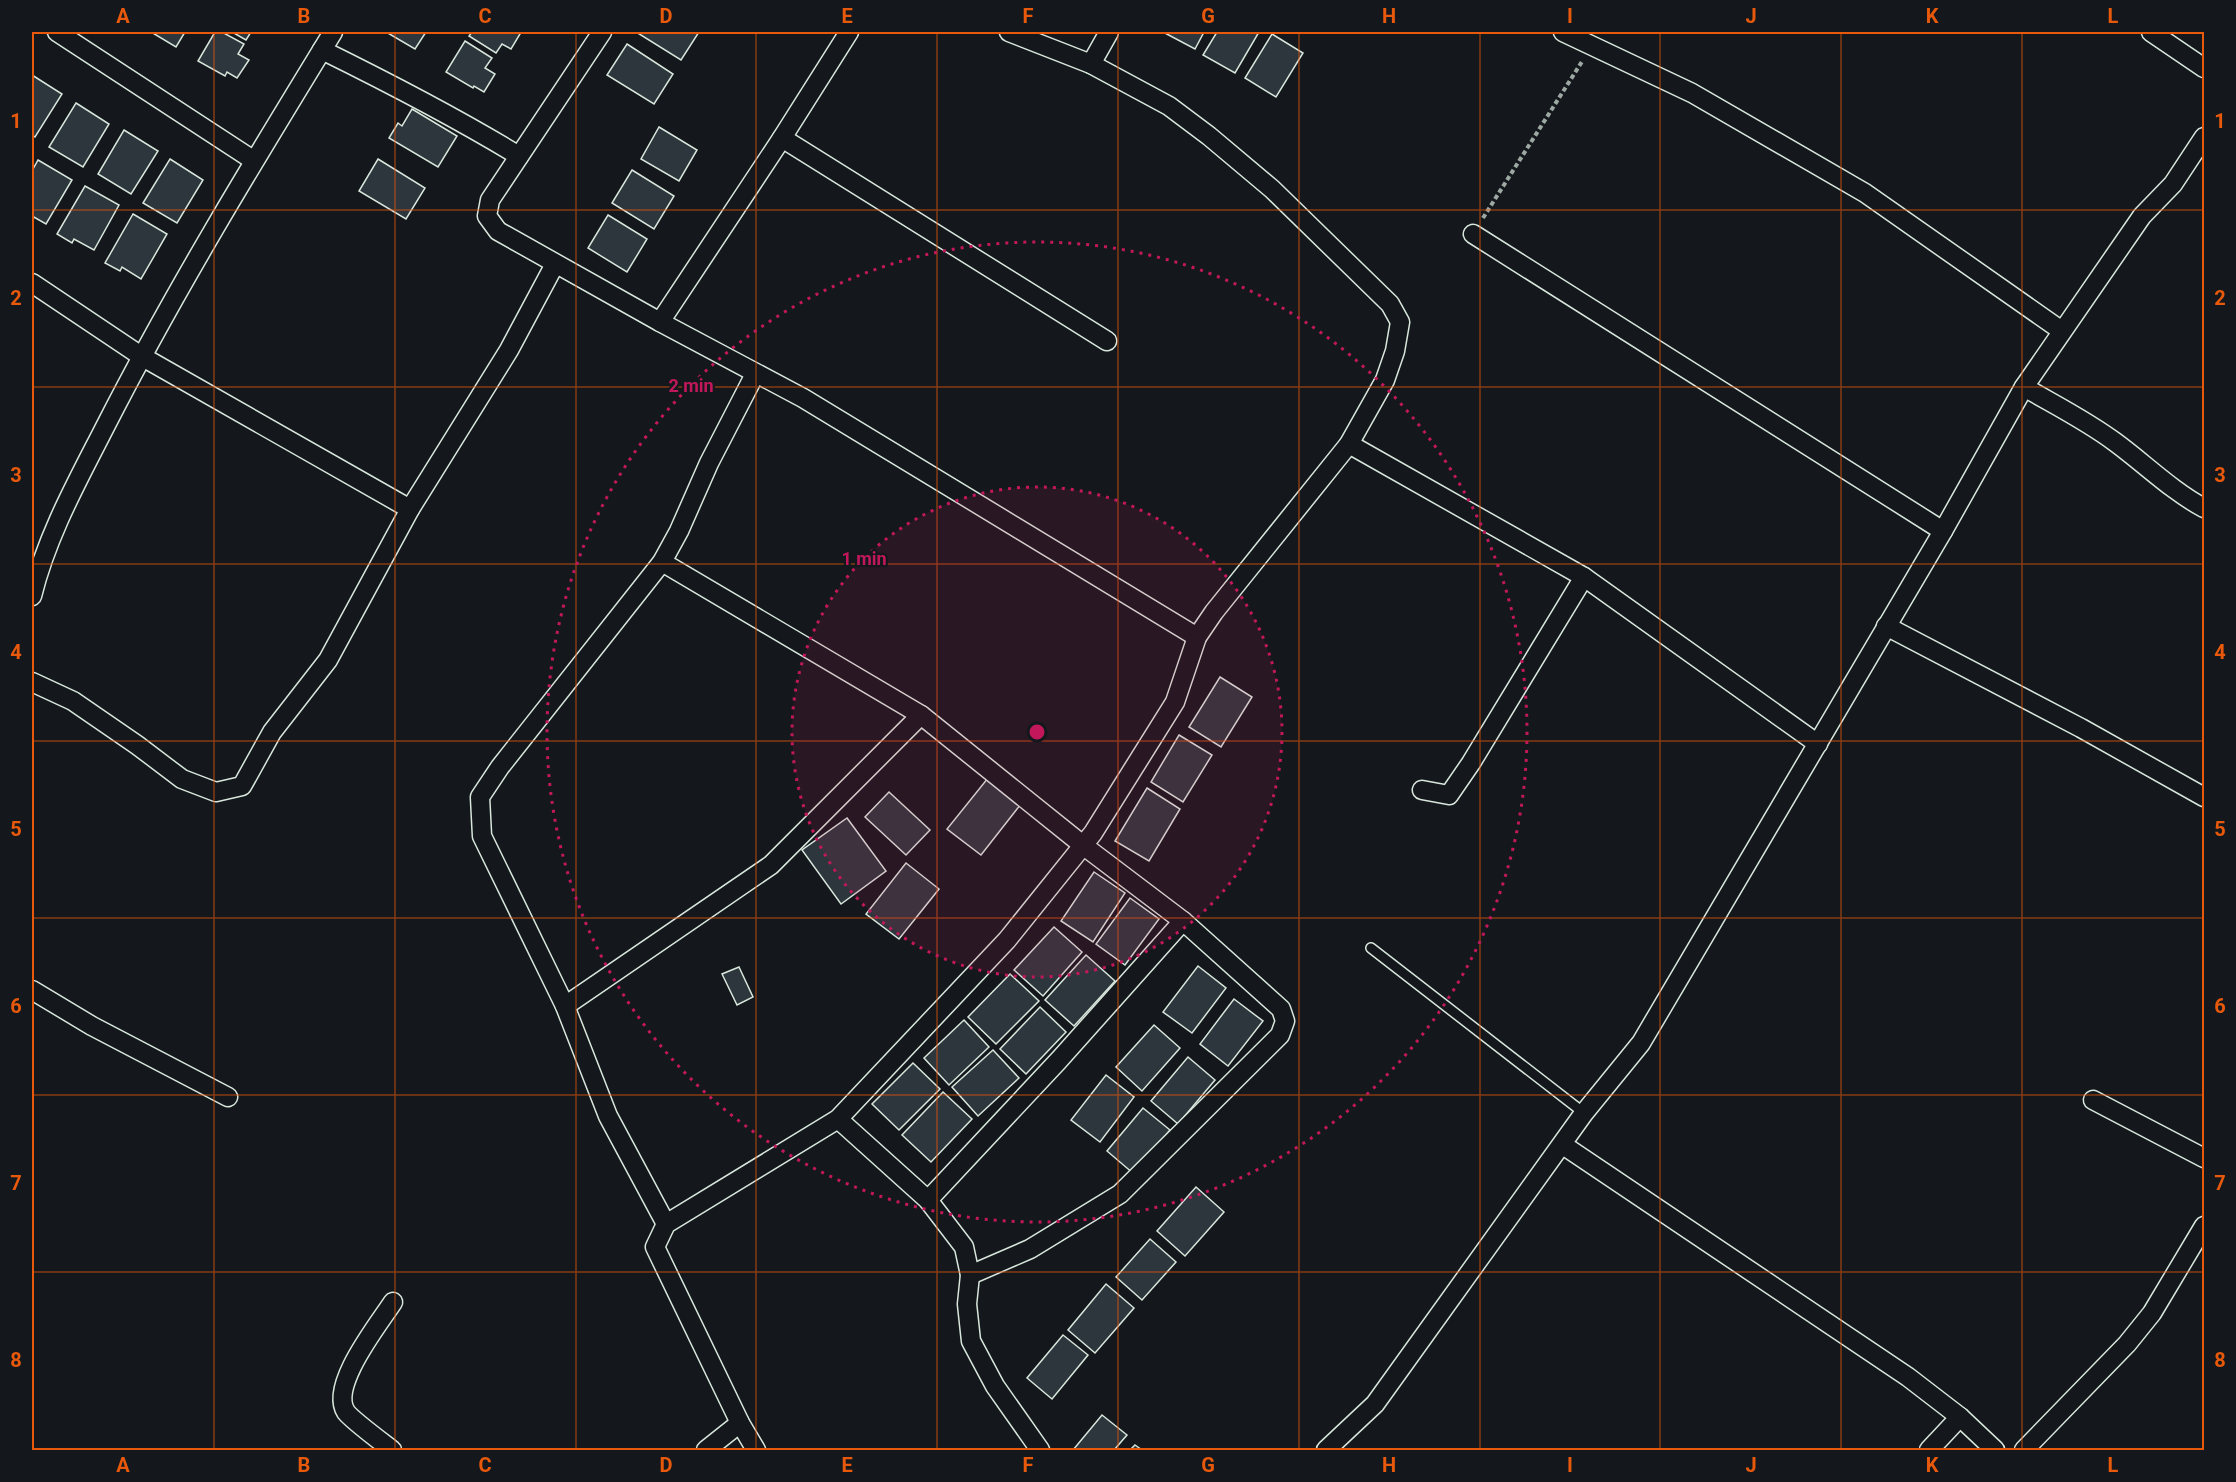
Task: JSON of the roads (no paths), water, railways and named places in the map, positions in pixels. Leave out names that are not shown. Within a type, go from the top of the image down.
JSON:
[{"type":"street","points":[[57,32],[82,39],[253,160]]},
{"type":"street","points":[[32,596],[58,521],[141,356],[253,160],[333,32]]},
{"type":"street","points":[[602,32],[490,200],[487,216],[498,231],[660,322],[803,398],[1197,637]]},
{"type":"street","points":[[660,322],[849,32]]},
{"type":"street","points":[[756,1450],[740,1423],[655,1247],[666,1224],[838,1119],[1007,940],[1084,846],[1175,702],[1197,637],[1214,612],[1349,444],[1385,380],[1395,351],[1400,322],[1390,304],[1272,189],[1209,136],[1169,106],[1091,64],[1009,32]]},
{"type":"street","points":[[1091,64],[1109,32]]},
{"type":"street","points":[[1563,32],[1692,93],[1865,193],[2062,331]]},
{"type":"street","points":[[2151,32],[2205,68]]},
{"type":"street","points":[[322,50],[424,100],[519,156]]},
{"type":"street","points":[[1326,1450],[1376,1404],[1584,1113],[1641,1043],[1943,531],[2024,387],[2142,216],[2173,184],[2205,137]]},
{"type":"street","points":[[782,138],[1107,341]]},
{"type":"street","points":[[1473,234],[1943,531]]},
{"type":"street","points":[[32,682],[73,701],[182,779],[216,792],[242,786],[272,732],[328,660],[410,509],[509,350],[555,264]]},
{"type":"street","points":[[32,283],[141,356],[410,509]]},
{"type":"street","points":[[666,1224],[608,1116],[565,1006],[482,836],[480,797],[500,767],[662,562],[755,374]]},
{"type":"street","points":[[2024,387],[2104,434],[2148,466],[2183,496],[2205,508]]},
{"type":"street","points":[[1349,444],[1584,577],[1818,744]]},
{"type":"street","points":[[662,562],[921,715],[1084,846],[1183,921],[1281,1009],[1285,1021],[1280,1035],[1120,1194],[1030,1248],[969,1275]]},
{"type":"street","points":[[1422,790],[1449,795],[1471,763],[1584,577]]},
{"type":"street","points":[[1886,626],[2205,797]]},
{"type":"street","points":[[565,1006],[771,865],[921,715]]},
{"type":"street","points":[[928,1200],[1059,1060],[1183,921]]},
{"type":"street","points":[[32,990],[92,1026],[228,1097]]},
{"type":"street","points":[[2092,1100],[2205,1158]]},
{"type":"street","points":[[838,1119],[928,1200],[964,1247],[969,1275],[967,1304],[971,1341],[995,1386],[1040,1450]]},
{"type":"street","points":[[1563,1145],[1908,1377],[1960,1417],[1995,1450]]},
{"type":"street","points":[[2024,1450],[2152,1313],[2205,1226]]},
{"type":"street","points":[[392,1450],[346,1412],[342,1396],[350,1368],[393,1302]]},
{"type":"street","points":[[1929,1450],[1960,1417]]},
{"type":"street","points":[[706,1450],[740,1423]]},
{"type":"lane","points":[[1371,948],[1584,1113]]}]
